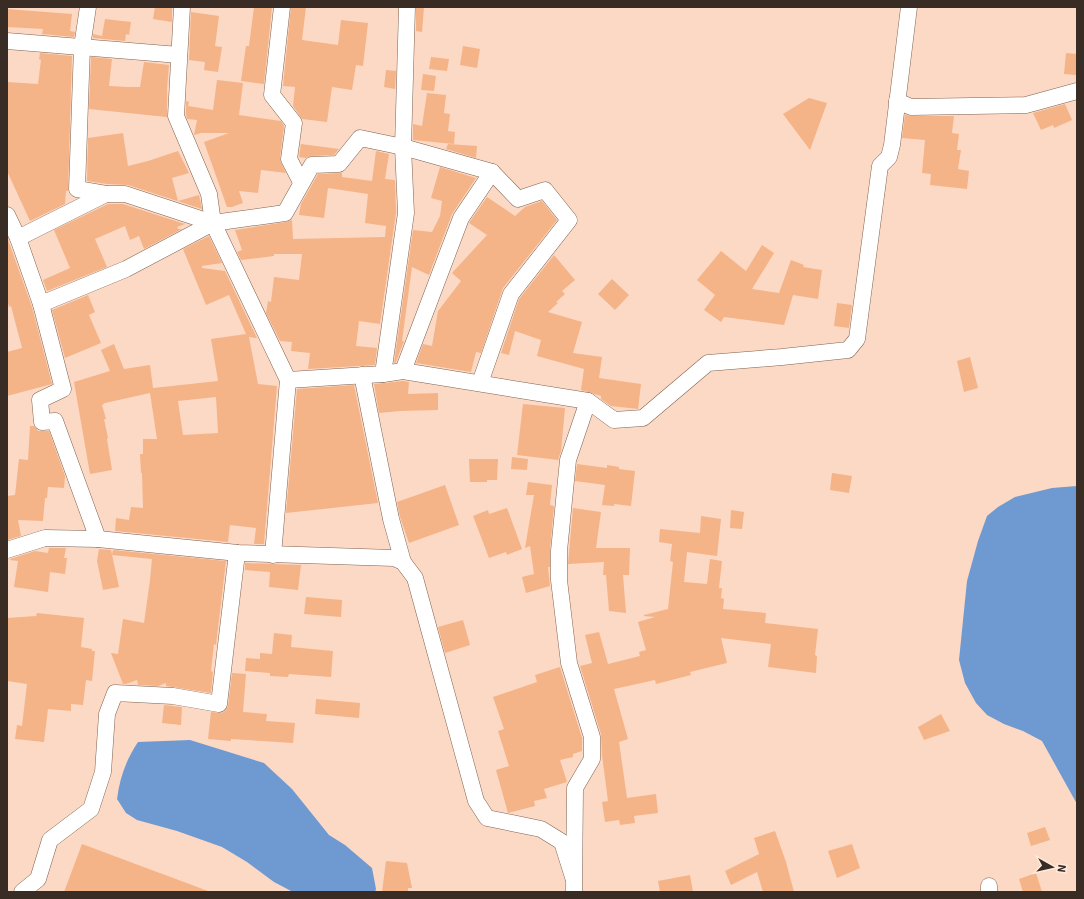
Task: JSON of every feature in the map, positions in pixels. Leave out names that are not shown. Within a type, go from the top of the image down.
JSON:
[{"type":"street","points":[[88,7],[82,47],[77,189],[106,194],[125,194],[213,223]]},
{"type":"street","points":[[182,7],[176,116],[209,194],[213,223],[288,380],[273,555]]},
{"type":"street","points":[[282,7],[272,95],[294,123],[289,159],[301,182]]},
{"type":"street","points":[[383,374],[406,213],[403,147],[407,7]]},
{"type":"street","points":[[288,380],[337,378],[404,371],[588,401],[614,420],[643,418],[708,363],[848,350],[857,339],[880,166],[889,157],[892,145],[909,7]]},
{"type":"street","points":[[7,41],[179,55]]},
{"type":"street","points":[[897,101],[911,107],[1026,104],[1077,91]]},
{"type":"street","points":[[41,304],[126,269],[213,223],[285,213],[301,182],[312,165],[339,164],[360,138],[403,147],[492,172],[518,200],[544,190],[569,220],[511,294],[480,384]]},
{"type":"street","points":[[404,371],[461,218],[492,172]]},
{"type":"street","points":[[18,238],[106,194]]},
{"type":"street","points":[[7,215],[18,238],[41,304],[63,389],[40,400],[42,422],[55,421],[98,539]]},
{"type":"street","points":[[362,375],[391,518],[403,562],[415,578],[476,800],[487,818],[541,829],[562,842],[573,884]]},
{"type":"street","points":[[573,884],[575,788],[592,759],[592,737],[569,663],[560,580],[559,551],[568,460],[588,401]]},
{"type":"street","points":[[7,550],[45,538],[98,539],[237,553],[394,558],[403,562]]},
{"type":"street","points":[[22,892],[41,886],[50,840],[91,809],[103,772],[107,714],[114,692],[173,696],[219,704],[237,553]]},
{"type":"water","points":[[1077,486],[1077,804],[1042,741],[987,715],[976,703],[965,683],[959,660],[967,581],[978,541],[987,516],[998,507],[1015,497],[1052,488]]},
{"type":"water","points":[[190,740],[264,763],[292,789],[329,835],[345,845],[372,868],[376,889],[375,892],[293,892],[274,882],[247,862],[222,847],[177,831],[137,820],[126,813],[117,799],[118,791],[127,762],[138,742]]},
{"type":"building","points":[[155,7],[172,7],[172,22],[153,19]]},
{"type":"building","points":[[254,7],[272,7],[264,84],[241,81],[246,46],[249,46]]},
{"type":"building","points":[[291,7],[306,7],[302,40],[338,45],[341,20],[368,23],[363,66],[356,65],[352,90],[332,87],[327,122],[302,119],[293,106],[295,87],[283,86]]},
{"type":"building","points":[[416,7],[424,7],[422,32],[416,31]]},
{"type":"building","points":[[7,9],[72,14],[70,31],[75,32],[74,37],[42,34],[43,29],[7,27]]},
{"type":"building","points":[[191,12],[219,16],[215,46],[222,47],[218,72],[204,70],[205,62],[189,60]]},
{"type":"building","points":[[105,19],[131,22],[129,35],[126,34],[125,41],[93,38],[93,34],[102,36]]},
{"type":"building","points":[[463,46],[480,49],[477,68],[460,65]]},
{"type":"building","points":[[40,53],[72,56],[68,191],[66,191],[65,204],[30,221],[7,171],[7,82],[38,84],[41,60],[39,59]]},
{"type":"building","points":[[1066,53],[1077,54],[1076,75],[1064,74]]},
{"type":"building","points":[[91,57],[112,59],[109,86],[140,87],[144,62],[169,65],[167,117],[89,109]]},
{"type":"building","points":[[431,57],[449,59],[447,71],[429,69]]},
{"type":"building","points":[[386,70],[396,71],[395,89],[384,87]]},
{"type":"building","points":[[423,74],[436,76],[434,91],[421,90]]},
{"type":"building","points":[[217,80],[243,83],[239,115],[281,121],[284,126],[280,158],[286,173],[261,170],[258,193],[239,191],[243,203],[232,207],[227,207],[204,142],[229,133],[201,133],[194,135],[197,120],[187,119],[186,114],[186,101],[189,102],[188,106],[213,110]]},
{"type":"building","points":[[427,93],[446,95],[444,113],[450,114],[448,131],[455,132],[454,144],[413,140],[413,124],[422,126]]},
{"type":"building","points":[[809,98],[827,103],[810,150],[783,114]]},
{"type":"building","points":[[1065,104],[1072,120],[1054,128],[1053,125],[1041,130],[1033,113]]},
{"type":"building","points":[[905,115],[954,116],[952,133],[959,134],[957,150],[961,150],[958,169],[969,171],[967,189],[930,185],[931,174],[922,173],[925,140],[902,138]]},
{"type":"building","points":[[123,133],[128,166],[178,151],[189,173],[172,178],[178,201],[199,195],[202,209],[128,185],[87,181],[88,138]]},
{"type":"building","points":[[301,144],[339,149],[334,155],[312,156],[305,158],[299,157]]},
{"type":"building","points":[[448,144],[477,146],[476,158],[446,149]]},
{"type":"building","points":[[376,151],[389,154],[385,179],[395,180],[396,213],[380,324],[359,321],[356,346],[377,348],[375,365],[308,369],[310,353],[291,351],[292,342],[280,341],[266,313],[268,301],[271,302],[274,277],[299,280],[302,254],[274,254],[274,256],[241,260],[237,252],[242,250],[235,230],[292,220],[293,239],[385,237],[386,226],[365,223],[368,194],[328,188],[324,218],[299,215],[301,204],[318,174],[342,173],[342,177],[372,181]]},
{"type":"building","points":[[440,167],[476,178],[452,214],[429,275],[412,267],[402,341],[404,341],[396,362],[394,363],[413,230],[432,232],[440,216],[442,201],[431,198]]},
{"type":"building","points":[[487,197],[515,216],[525,207],[542,201],[557,220],[503,288],[481,353],[476,352],[471,372],[416,363],[423,344],[432,346],[438,311],[461,281],[452,273],[487,235],[469,223]]},
{"type":"building","points":[[108,204],[123,204],[185,224],[177,227],[178,229],[182,229],[144,249],[139,236],[130,240],[125,226],[95,239],[107,267],[47,291],[43,280],[70,268],[54,230]]},
{"type":"building","points":[[209,236],[222,263],[202,266],[202,268],[225,271],[257,338],[249,337],[258,384],[277,386],[264,544],[254,544],[256,528],[230,525],[228,542],[115,531],[116,518],[129,520],[131,507],[143,508],[140,454],[143,454],[143,439],[157,439],[150,393],[105,403],[102,405],[106,419],[104,419],[112,470],[90,474],[74,382],[110,371],[101,350],[114,344],[124,369],[150,365],[153,388],[218,381],[211,339],[246,334],[229,295],[206,305],[183,249]],"holes":[[[216,397],[218,433],[183,435],[178,401]]]},
{"type":"building","points":[[7,237],[32,307],[52,384],[7,396],[7,352],[22,348],[11,306],[9,307],[7,299]]},
{"type":"building","points":[[762,245],[774,253],[752,289],[779,293],[791,260],[804,265],[803,267],[822,270],[818,299],[793,295],[784,325],[724,317],[721,322],[704,310],[715,295],[697,280],[721,251],[746,271]]},
{"type":"building","points":[[554,255],[575,280],[562,291],[565,294],[548,312],[582,322],[573,353],[602,357],[599,378],[641,384],[638,409],[611,406],[601,399],[601,396],[581,390],[584,369],[537,356],[541,340],[515,331],[509,355],[501,353],[519,299]]},
{"type":"building","points":[[612,279],[629,295],[615,310],[598,294]]},
{"type":"building","points":[[88,295],[95,312],[89,315],[101,343],[65,358],[52,310]]},
{"type":"building","points":[[837,303],[852,305],[849,328],[834,326]]},
{"type":"building","points":[[970,357],[978,388],[964,392],[957,361]]},
{"type":"building","points":[[403,381],[409,382],[408,394],[438,393],[438,410],[379,413],[374,384]]},
{"type":"building","points":[[354,385],[378,503],[286,513],[297,389]]},
{"type":"building","points":[[523,404],[565,408],[561,451],[558,460],[517,455]]},
{"type":"building","points":[[30,426],[34,426],[38,431],[49,431],[65,476],[64,488],[48,487],[47,498],[45,498],[43,521],[18,520],[21,536],[7,540],[7,496],[15,495],[19,459],[28,460]]},
{"type":"building","points":[[512,457],[528,459],[527,470],[511,469]]},
{"type":"building","points":[[469,459],[498,459],[497,480],[487,480],[487,482],[470,482]]},
{"type":"building","points":[[577,464],[607,468],[607,465],[619,467],[619,469],[635,471],[631,506],[614,504],[614,506],[602,505],[605,485],[575,481]]},
{"type":"building","points":[[832,473],[852,476],[849,493],[830,490]]},
{"type":"building","points":[[528,482],[552,485],[550,505],[554,506],[550,567],[548,567],[550,586],[526,593],[522,577],[534,574],[530,546],[525,548],[534,495],[526,495]]},
{"type":"building","points":[[445,485],[459,525],[409,543],[400,517],[397,502]]},
{"type":"building","points":[[507,508],[522,549],[507,555],[506,552],[489,558],[473,516],[488,510],[489,514]]},
{"type":"building","points":[[573,508],[601,512],[596,548],[630,548],[629,575],[623,575],[626,613],[609,611],[606,575],[603,575],[604,562],[568,564]]},
{"type":"building","points":[[731,510],[744,512],[742,529],[730,528]]},
{"type":"building","points":[[701,516],[721,519],[717,556],[687,552],[684,582],[707,584],[710,559],[722,561],[719,588],[722,588],[721,598],[724,599],[723,609],[766,613],[765,623],[818,629],[815,655],[817,656],[816,673],[768,667],[771,644],[721,638],[727,663],[690,672],[691,675],[656,684],[655,680],[614,689],[628,739],[619,742],[627,798],[656,794],[658,813],[634,816],[635,823],[620,825],[619,820],[605,822],[602,802],[608,801],[601,734],[580,666],[592,663],[585,635],[599,632],[608,664],[640,656],[639,652],[646,650],[638,622],[655,617],[644,615],[668,609],[673,562],[670,561],[672,544],[659,542],[660,529],[700,533]]},
{"type":"building","points":[[49,548],[66,548],[64,558],[67,558],[65,574],[50,572],[48,592],[14,587],[18,561],[10,559],[35,551],[48,553]]},
{"type":"building","points":[[99,549],[111,550],[119,587],[103,590],[97,561]]},
{"type":"building","points":[[113,550],[226,561],[216,645],[214,644],[211,671],[213,672],[211,693],[166,686],[166,683],[158,686],[138,685],[137,680],[123,684],[111,653],[118,654],[123,619],[144,623],[152,559],[112,555]]},
{"type":"building","points":[[245,563],[301,565],[298,590],[269,587],[270,572],[245,570]]},
{"type":"building","points":[[306,597],[342,600],[341,617],[304,614]]},
{"type":"building","points":[[37,613],[84,618],[81,647],[95,651],[92,681],[86,680],[83,705],[71,704],[71,711],[48,709],[44,742],[15,739],[17,725],[22,726],[27,684],[7,681],[7,618],[36,616]]},
{"type":"building","points":[[463,620],[470,645],[445,653],[438,627]]},
{"type":"building","points":[[274,633],[292,635],[291,647],[333,651],[331,677],[289,674],[288,677],[270,676],[270,673],[245,671],[246,658],[260,659],[260,653],[272,654]]},
{"type":"building","points":[[560,667],[582,738],[582,751],[573,754],[573,757],[560,760],[567,782],[544,789],[547,798],[534,801],[535,806],[508,813],[496,770],[509,766],[498,731],[504,729],[493,697],[537,682],[535,675]]},
{"type":"building","points":[[232,673],[246,674],[243,712],[267,714],[266,721],[295,723],[293,743],[208,739],[211,712],[222,713],[228,706]]},
{"type":"building","points":[[316,699],[360,703],[359,718],[315,714]]},
{"type":"building","points":[[164,705],[182,707],[181,725],[162,723]]},
{"type":"building","points":[[941,714],[950,731],[924,740],[918,727]]},
{"type":"building","points":[[1045,827],[1050,840],[1031,846],[1027,833]]},
{"type":"building","points":[[775,831],[786,862],[794,892],[763,892],[757,872],[731,885],[725,871],[759,854],[754,838]]},
{"type":"building","points":[[82,844],[208,891],[208,892],[64,892]]},
{"type":"building","points":[[852,844],[860,868],[837,878],[828,851]]},
{"type":"building","points":[[386,861],[407,863],[412,888],[408,888],[408,892],[382,892]]},
{"type":"building","points":[[1036,873],[1042,892],[1023,892],[1019,879]]},
{"type":"building","points":[[690,875],[693,892],[660,892],[658,881]]}]
